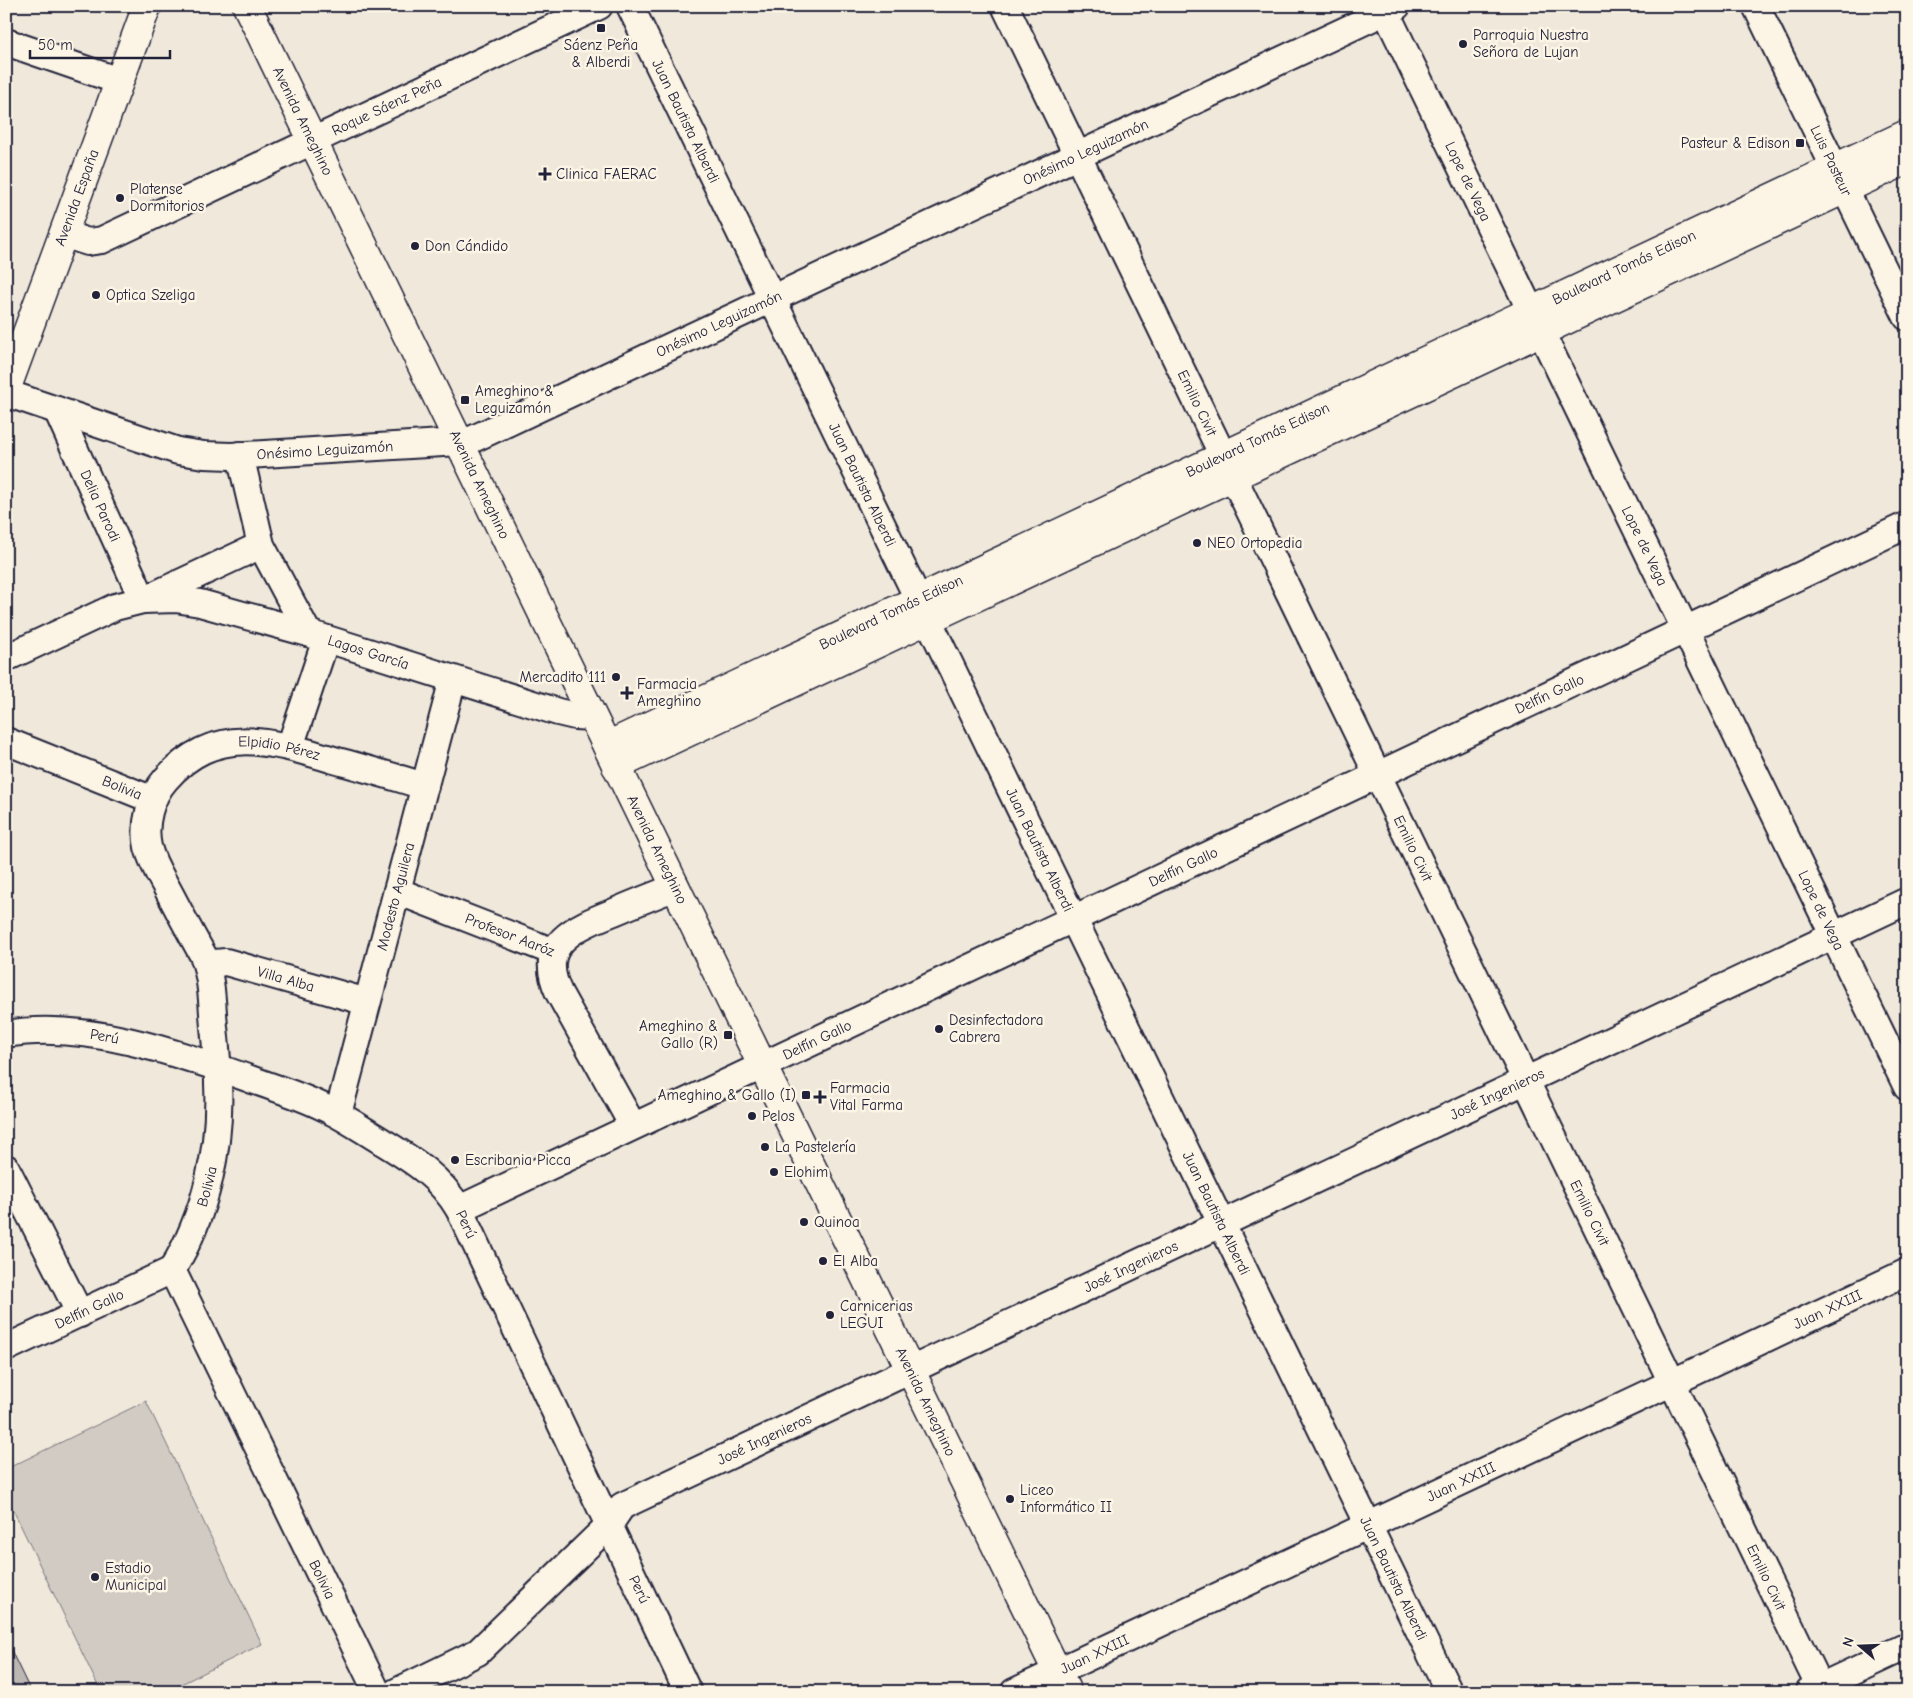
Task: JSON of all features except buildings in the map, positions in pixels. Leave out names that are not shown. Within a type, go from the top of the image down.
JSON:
[{"type":"main road","name":"Avenida España","points":[[6,391],[63,234],[110,78],[127,6]]},
{"type":"main road","name":"Avenida España","points":[[6,335],[60,189],[110,78],[147,6]]},
{"type":"main road","name":"Avenida Ameghino","points":[[247,6],[1062,1682]]},
{"type":"main road","name":"Boulevard Tomás Edison","points":[[612,756],[1840,179],[1907,134]]},
{"type":"main road","name":"Boulevard Tomás Edison","points":[[1840,179],[1907,160]]},
{"type":"main road","points":[[60,189],[55,225],[56,230],[63,234]]},
{"type":"street","name":"Roque Sáenz Peña","points":[[63,234],[88,242],[102,240],[598,6]]},
{"type":"street","name":"Juan Bautista Alberdi","points":[[630,6],[1450,1692]]},
{"type":"street","name":"Emilio Civit","points":[[1005,6],[1672,1382],[1817,1690]]},
{"type":"street","name":"Luis Pasteur","points":[[1756,6],[1907,317]]},
{"type":"street","name":"Onésimo Leguizamón","points":[[6,391],[178,450],[204,455],[240,455],[459,442],[487,434],[1388,8]]},
{"type":"street","name":"Lope de Vega","points":[[1388,8],[1536,322],[1907,1087]]},
{"type":"street","points":[[6,42],[110,78]]},
{"type":"street","name":"Delia Parodi","points":[[57,410],[143,600]]},
{"type":"street","points":[[240,455],[261,545],[317,636],[290,747]]},
{"type":"street","name":"Delfín Gallo","points":[[459,1209],[1907,525]]},
{"type":"street","name":"Lagos García","points":[[6,658],[108,610],[143,600],[261,545]]},
{"type":"street","name":"Lagos García","points":[[143,600],[167,599],[192,602],[317,636],[566,714],[593,717]]},
{"type":"street","name":"Modesto Aguilera","points":[[338,1114],[453,679]]},
{"type":"street","name":"Elpidio Pérez","points":[[153,800],[163,783],[177,767],[194,754],[224,743],[243,740],[263,741],[290,747],[425,786]]},
{"type":"street","name":"Bolivia","points":[[6,741],[153,800],[147,827],[150,853],[156,868],[203,956],[209,974],[217,1068],[218,1119],[210,1173],[195,1224],[172,1270],[377,1692]]},
{"type":"street","points":[[554,952],[561,940],[578,926],[676,887]]},
{"type":"street","name":"Profesor Aaróz","points":[[397,891],[554,952],[552,966],[556,987],[633,1126]]},
{"type":"street","name":"José Ingenieros","points":[[396,1692],[478,1652],[609,1524],[622,1506],[1907,901]]},
{"type":"street","name":"Villa Alba","points":[[209,974],[215,963],[226,962],[368,1002]]},
{"type":"street","name":"Perú","points":[[6,1034],[47,1031],[111,1038],[157,1048],[217,1068],[313,1102],[338,1114],[422,1167],[444,1187],[459,1209],[688,1692]]},
{"type":"street","points":[[6,1168],[80,1314]]},
{"type":"street","name":"Delfín Gallo","points":[[6,1348],[172,1270]]},
{"type":"street","name":"Juan XXIII","points":[[1014,1692],[1062,1682],[1368,1525],[1907,1272]]},
{"type":"street","points":[[1817,1690],[1907,1646]]},
{"type":"shaded area","points":[[146,1401],[262,1644],[165,1692],[101,1692],[6,1495],[6,1469]]},
{"type":"place","name":"Sáenz Peña & Alberdi","points":[[601,28]]},
{"type":"place","name":"Parroquia Nuestra Señora de Lujan","points":[[1463,44]]},
{"type":"place","name":"Pasteur & Edison","points":[[1800,143]]},
{"type":"place","name":"Clinica FAERAC","points":[[545,174]]},
{"type":"place","name":"Platense Dormitorios","points":[[120,198]]},
{"type":"place","name":"Don Cándido","points":[[415,246]]},
{"type":"place","name":"Optica Szeliga","points":[[96,295]]},
{"type":"place","name":"Ameghino & Leguizamón","points":[[465,400]]},
{"type":"place","name":"NEO Ortopedia","points":[[1197,543]]},
{"type":"place","name":"Mercadito 111","points":[[616,677]]},
{"type":"place","name":"Farmacia Ameghino","points":[[627,693]]},
{"type":"place","name":"Desinfectadora Cabrera","points":[[939,1029]]},
{"type":"place","name":"Ameghino & Gallo (R)","points":[[728,1035]]},
{"type":"place","name":"Ameghino & Gallo (I)","points":[[806,1095]]},
{"type":"place","name":"Farmacia Vital Farma","points":[[820,1097]]},
{"type":"place","name":"Pelos","points":[[752,1116]]},
{"type":"place","name":"La Pastelería","points":[[765,1147]]},
{"type":"place","name":"Escribania Picca","points":[[455,1160]]},
{"type":"place","name":"Elohim","points":[[774,1172]]},
{"type":"place","name":"Quinoa","points":[[804,1222]]},
{"type":"place","name":"El Alba","points":[[823,1261]]},
{"type":"place","name":"Carnicerias LEGUI","points":[[830,1315]]},
{"type":"place","name":"Liceo Informático II","points":[[1010,1499]]},
{"type":"place","name":"Estadio Municipal","points":[[95,1577]]}]
